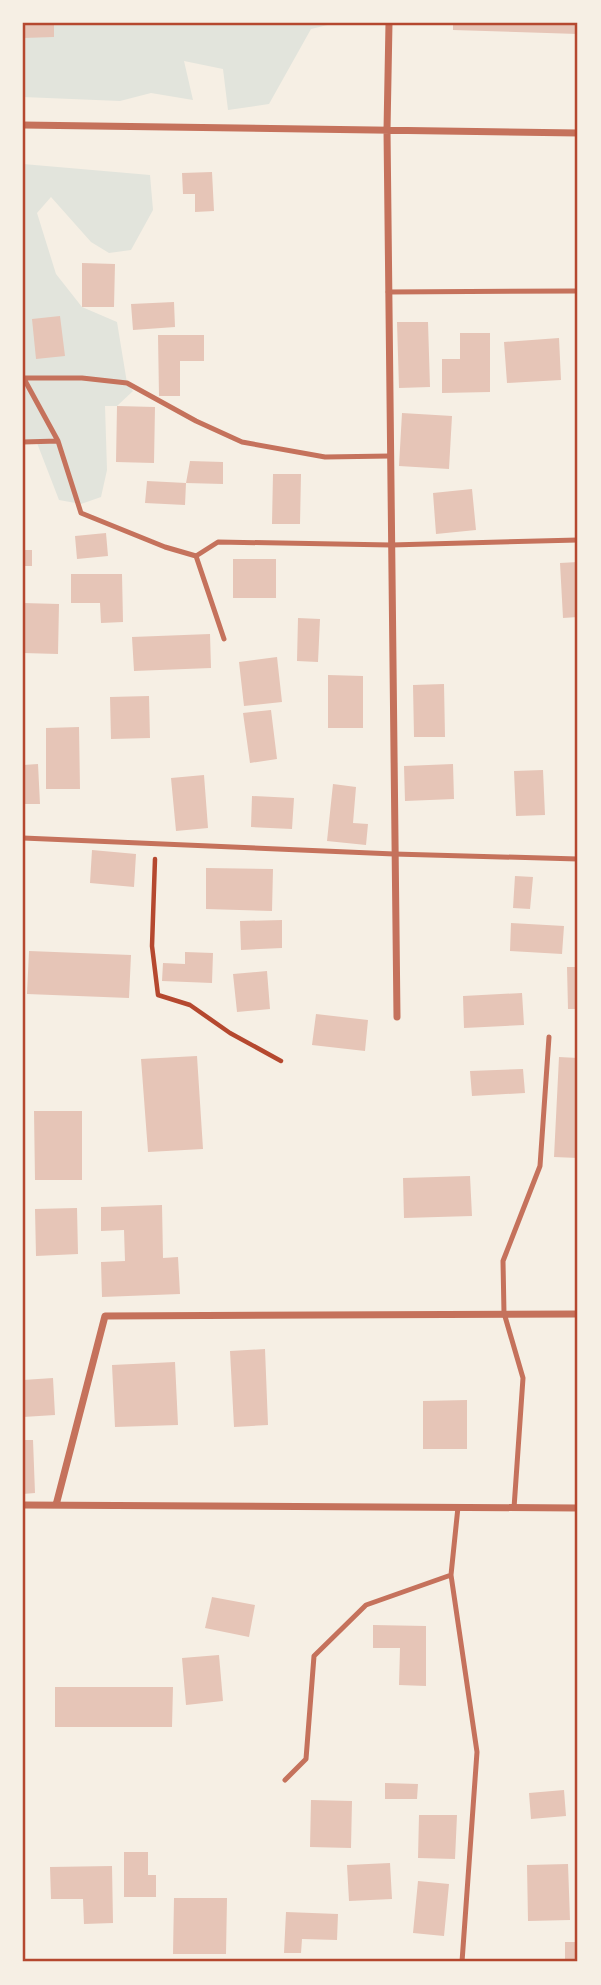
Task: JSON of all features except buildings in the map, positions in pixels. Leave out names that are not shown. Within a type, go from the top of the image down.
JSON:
[{"type":"street","points":[[389,23],[388,292],[397,1017]]},
{"type":"street","points":[[23,125],[578,134]]},
{"type":"street","points":[[57,1505],[105,1316],[504,1312],[578,1314]]},
{"type":"street","points":[[23,1505],[578,1508]]},
{"type":"lane","points":[[388,292],[578,291]]},
{"type":"lane","points":[[196,556],[80,513],[58,441],[23,377],[82,378],[127,383],[196,421],[242,442],[325,457],[390,456]]},
{"type":"lane","points":[[23,442],[58,441]]},
{"type":"lane","points":[[196,556],[218,542],[391,545],[578,540]]},
{"type":"lane","points":[[196,556],[224,639]]},
{"type":"lane","points":[[23,838],[578,859]]},
{"type":"lane","points":[[514,1508],[523,1378],[504,1312],[503,1261],[540,1166],[549,1037]]},
{"type":"lane","points":[[458,1507],[451,1575],[477,1752],[462,1962]]},
{"type":"lane","points":[[285,1780],[306,1759],[314,1656],[366,1605],[451,1575]]},
{"type":"path","points":[[156,844],[152,946],[158,995],[190,1005],[230,1033],[281,1061]]},
{"type":"shaded area","points":[[23,23],[336,23],[311,29],[269,104],[228,110],[223,69],[184,61],[193,100],[151,93],[120,101],[23,97]]},
{"type":"shaded area","points":[[23,164],[150,175],[153,210],[131,250],[109,253],[91,242],[51,197],[37,213],[56,274],[82,307],[117,322],[127,383],[133,391],[117,406],[105,406],[107,470],[101,497],[81,504],[59,500],[37,443],[23,442]]}]
